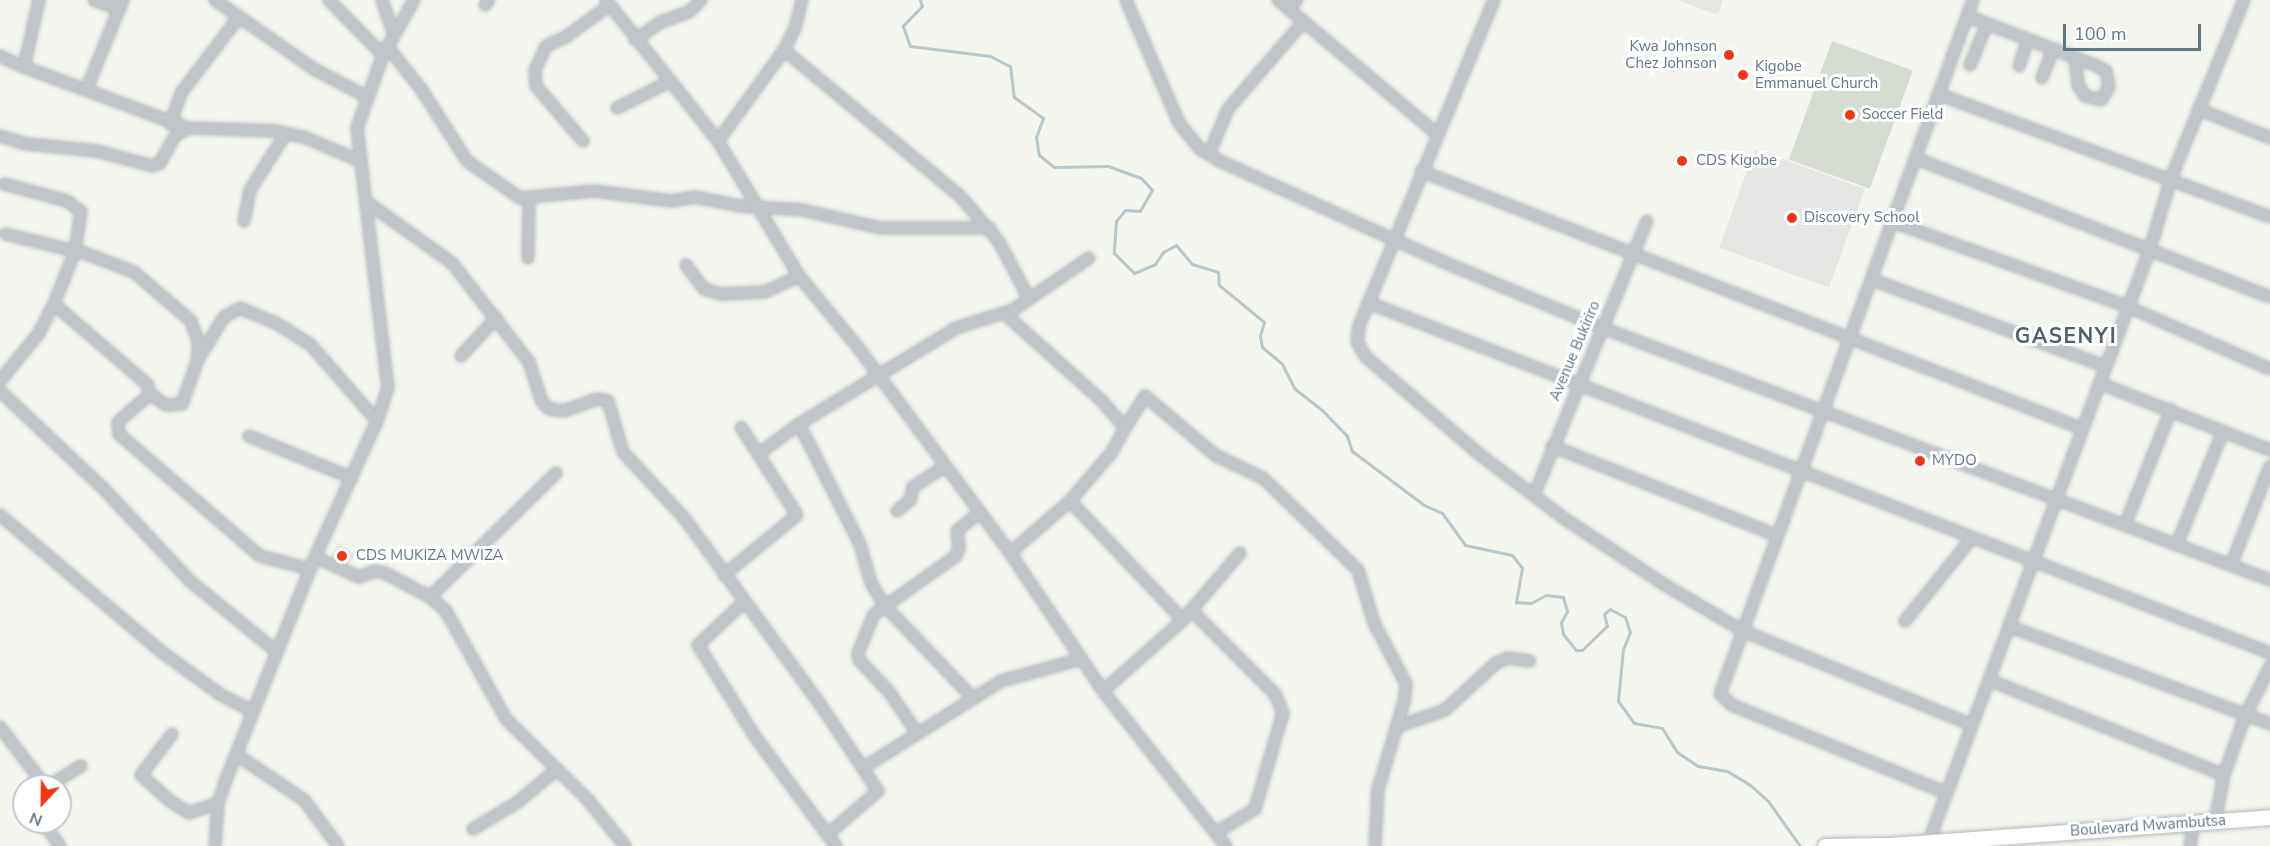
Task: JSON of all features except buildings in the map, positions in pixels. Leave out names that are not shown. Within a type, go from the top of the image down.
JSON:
[{"type":"highway","name":"Boulevard Mwambutsa","points":[[1825,846],[1928,843],[2270,817]]},
{"type":"street","points":[[24,67],[39,0]]},
{"type":"street","points":[[87,88],[121,4],[94,0]]},
{"type":"street","points":[[215,0],[328,78],[365,96]]},
{"type":"street","points":[[329,0],[385,50],[421,89],[467,161],[508,191],[529,199],[594,191],[672,201],[695,197],[755,207],[802,210],[880,228],[990,228]]},
{"type":"street","points":[[382,0],[394,34]]},
{"type":"street","points":[[215,846],[218,803],[310,568],[377,421],[389,376],[368,203],[358,160],[358,118],[385,50],[414,0]]},
{"type":"street","points":[[635,40],[661,22],[689,12],[701,0]]},
{"type":"street","points":[[718,141],[784,50],[795,28],[802,0]]},
{"type":"street","points":[[1126,0],[1179,123],[1209,154],[1394,239],[1600,327],[2270,580]]},
{"type":"street","points":[[1278,0],[1436,133]]},
{"type":"street","points":[[1287,8],[1297,0]]},
{"type":"street","points":[[1494,0],[1436,133],[1369,303],[1357,342],[1366,357],[1388,380],[1534,495],[1620,556],[1743,631],[1972,724]]},
{"type":"street","points":[[1944,792],[1724,700],[1721,687],[1800,470],[1873,280],[1973,0]]},
{"type":"street","points":[[1928,843],[1944,792],[2011,627],[2126,306],[2150,249],[2171,178],[2244,0]]},
{"type":"street","points":[[583,141],[536,86],[535,70],[546,46],[567,36],[608,2],[635,40],[718,141],[755,207],[799,276],[880,377],[980,512],[1103,691],[1226,846]]},
{"type":"street","points":[[1967,16],[2075,57]]},
{"type":"street","points":[[170,124],[182,93],[239,17]]},
{"type":"street","points":[[1209,154],[1228,109],[1303,22]]},
{"type":"street","points":[[1970,65],[1987,24]]},
{"type":"street","points":[[2019,66],[2028,39]]},
{"type":"street","points":[[2042,78],[2053,49]]},
{"type":"street","points":[[784,50],[962,197],[990,228],[1029,298]]},
{"type":"street","points":[[0,56],[24,67],[87,88],[170,124],[188,128],[286,133],[358,160]]},
{"type":"street","points":[[617,108],[669,82]]},
{"type":"street","points":[[1938,94],[2171,178],[2270,217]]},
{"type":"street","points":[[2198,110],[2270,138]]},
{"type":"street","points":[[0,136],[27,144],[97,151],[152,166],[160,163],[175,136],[188,128]]},
{"type":"street","points":[[244,221],[250,190],[286,133]]},
{"type":"street","points":[[1915,158],[2270,297]]},
{"type":"street","points":[[1421,171],[1634,252],[2083,429]]},
{"type":"street","points":[[0,381],[39,333],[54,304],[75,251],[81,214],[78,207],[4,184]]},
{"type":"street","points":[[528,258],[529,199]]},
{"type":"street","points":[[368,203],[452,263],[529,362],[542,402],[549,409],[564,411],[597,399],[608,401],[623,452],[685,519],[743,603],[820,704],[878,794],[828,835]]},
{"type":"street","name":"Avenue Bukiriro","points":[[1534,495],[1600,327],[1647,221]]},
{"type":"street","points":[[1893,222],[2126,306],[2270,369]]},
{"type":"street","points":[[5,234],[75,251],[134,272],[170,300],[191,321],[198,341],[198,359]]},
{"type":"street","points":[[760,453],[799,424],[880,377],[957,327],[972,320],[1005,314],[1089,258]]},
{"type":"street","points":[[686,265],[704,289],[722,294],[765,292],[799,276]]},
{"type":"street","points":[[1873,280],[2104,366]]},
{"type":"street","points":[[1369,303],[2270,653]]},
{"type":"street","points":[[54,304],[147,384],[150,394],[166,405],[182,404],[198,359],[224,317],[231,309],[240,308],[276,323],[310,344],[377,421]]},
{"type":"street","points":[[1005,314],[1101,400],[1125,428]]},
{"type":"street","points":[[462,356],[496,318]]},
{"type":"street","points":[[2098,383],[2270,450]]},
{"type":"street","points":[[0,391],[102,487],[190,580],[277,652]]},
{"type":"street","points":[[150,394],[118,422],[119,434],[260,556],[310,568]]},
{"type":"street","points":[[1010,553],[1070,501],[1111,453],[1145,396],[1215,455],[1263,478],[1358,570],[1374,623],[1406,684],[1374,809],[1375,846]]},
{"type":"street","points":[[2125,525],[2171,410]]},
{"type":"street","points":[[799,424],[860,544],[872,583],[884,605],[973,698]]},
{"type":"street","points":[[724,575],[797,514],[760,453],[741,427]]},
{"type":"street","points":[[2177,544],[2223,431]]},
{"type":"street","points":[[249,436],[352,478]]},
{"type":"street","points":[[1552,446],[1776,535]]},
{"type":"street","points":[[897,511],[910,500],[913,487],[945,466]]},
{"type":"street","points":[[2231,566],[2270,466]]},
{"type":"street","points":[[430,597],[556,473]]},
{"type":"street","points":[[1070,501],[1183,620]]},
{"type":"street","points":[[917,733],[890,693],[858,657],[874,614],[956,556],[959,548],[957,531],[980,512]]},
{"type":"street","points":[[0,515],[159,650],[221,695],[254,711]]},
{"type":"street","points":[[1905,621],[1972,538]]},
{"type":"street","points":[[1103,691],[1183,620],[1240,553]]},
{"type":"street","points":[[315,557],[359,577],[375,571],[386,573],[430,597],[450,618],[462,646],[506,719],[557,769],[625,846]]},
{"type":"street","points":[[743,603],[699,647],[756,738],[836,846]]},
{"type":"street","points":[[1191,610],[1275,694],[1283,713],[1255,809],[1217,832]]},
{"type":"street","points":[[2011,627],[2270,724]]},
{"type":"street","points":[[863,768],[973,698],[1022,672],[1081,658]]},
{"type":"street","points":[[1396,727],[1445,710],[1496,663],[1508,658],[1530,661]]},
{"type":"street","points":[[2215,822],[2224,776],[2245,716],[2270,666]]},
{"type":"street","points":[[1989,680],[2224,776]]},
{"type":"street","points":[[0,727],[37,774]]},
{"type":"street","points":[[172,734],[141,775],[170,801],[189,813],[218,803]]},
{"type":"street","points":[[237,755],[304,800],[338,846]]},
{"type":"street","points":[[67,774],[81,766]]},
{"type":"street","points":[[473,829],[518,802],[557,769]]},
{"type":"street","points":[[2190,846],[2194,822]]},
{"type":"shaded area","points":[[1677,0],[1723,0],[1718,15]]},
{"type":"shaded area","name":"Soccer Field","points":[[1832,41],[1913,70],[1870,189],[1789,159]]},
{"type":"shaded area","name":"Discovery School","points":[[1755,149],[1865,189],[1829,288],[1719,248]]},
{"type":"shaded area","name":"CDS MUKIZA MWIZA","points":[[338,542],[355,554],[345,569],[330,558]]},
{"type":"waterway","points":[[920,0],[922,6],[903,26],[910,46],[990,56],[1010,66],[1014,97],[1043,118],[1036,137],[1039,155],[1054,167],[1108,166],[1141,178],[1152,190],[1140,211],[1125,210],[1116,221],[1114,253],[1134,273],[1155,264],[1163,252],[1176,245],[1192,264],[1218,272],[1219,285],[1264,322],[1260,336],[1262,347],[1282,364],[1295,389],[1322,410],[1347,436],[1352,451],[1424,505],[1442,513],[1465,545],[1512,555],[1522,568],[1516,602],[1531,603],[1546,595],[1563,597],[1567,611],[1561,623],[1563,634],[1576,650],[1582,650],[1607,626],[1604,614],[1610,609],[1625,617],[1630,632],[1623,649],[1618,701],[1634,723],[1662,728],[1677,752],[1698,766],[1727,771],[1749,784],[1768,801],[1800,846]]},
{"type":"place","name":"Kwa Johnson Chez Johnson","points":[[1729,55]]},
{"type":"place","name":"Kigobe Emmanuel Church","points":[[1743,75]]},
{"type":"place","name":"Soccer Field","points":[[1850,115]]},
{"type":"place","name":"CDS Kigobe","points":[[1682,161]]},
{"type":"place","name":"Discovery School","points":[[1792,218]]},
{"type":"place","name":"MYDO","points":[[1920,461]]},
{"type":"place","name":"CDS MUKIZA MWIZA","points":[[342,556]]},
{"type":"district","name":"GASENYI","points":[[2066,336]]}]
